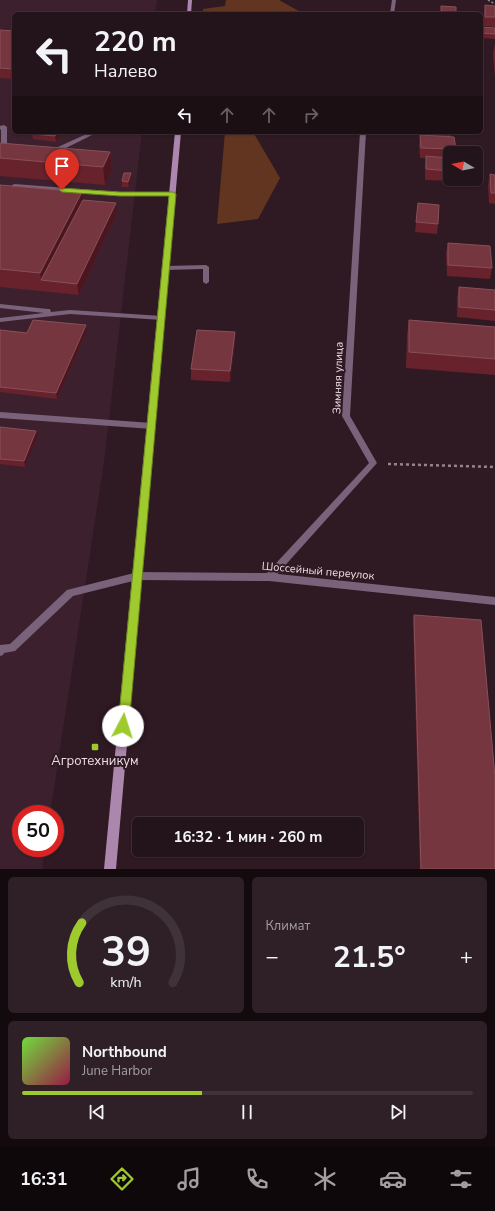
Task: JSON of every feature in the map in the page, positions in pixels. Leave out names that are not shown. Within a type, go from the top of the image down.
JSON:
[{"type":"main road","points":[[189,12],[190,0]]},
{"type":"main road","points":[[110,869],[178,134]]},
{"type":"street","points":[[392,12],[394,0]]},
{"type":"street","points":[[0,128],[4,127],[4,147],[19,148]]},
{"type":"street","points":[[49,150],[56,151],[91,134]]},
{"type":"street","name":"Зимняя улица","points":[[363,134],[346,416],[373,463]]},
{"type":"street","points":[[4,185],[120,194],[173,194]]},
{"type":"street","points":[[166,268],[206,267],[206,282]]},
{"type":"street","points":[[0,306],[64,313],[162,318]]},
{"type":"street","points":[[0,320],[64,313]]},
{"type":"street","points":[[0,415],[152,426]]},
{"type":"street","points":[[269,577],[373,463]]},
{"type":"street","name":"Шоссейный переулок","points":[[0,652],[1,649],[12,648],[70,593],[138,576],[269,577],[495,601]]},
{"type":"path","points":[[488,0],[495,4]]},
{"type":"path","points":[[373,463],[495,467]]},
{"type":"shaded area","points":[[0,0],[157,0],[155,12],[12,12],[12,134],[142,134],[104,462],[51,805],[12,805],[12,857],[44,857],[42,869],[0,869]]},
{"type":"shaded area","points":[[226,0],[279,0],[300,12],[203,12],[203,9],[225,6]]},
{"type":"shaded area","points":[[225,134],[254,134],[280,178],[258,219],[217,224]]},
{"type":"building","points":[[485,5],[495,6],[495,17],[485,17]]},
{"type":"building","points":[[441,6],[456,7],[456,12],[441,11]]},
{"type":"building","points":[[483,27],[495,28],[495,34],[483,33]]},
{"type":"building","points":[[0,30],[12,31],[12,69],[0,68]]},
{"type":"building","points":[[32,134],[56,134],[55,136]]},
{"type":"building","points":[[420,135],[454,137],[456,146],[443,146],[443,149],[421,148]]},
{"type":"building","points":[[0,143],[110,152],[103,167],[0,158]]},
{"type":"building","points":[[426,156],[443,157],[443,170],[426,169]]},
{"type":"building","points":[[124,173],[131,173],[128,182],[122,181]]},
{"type":"building","points":[[490,174],[495,175],[495,193],[491,193]]},
{"type":"building","points":[[0,185],[82,192],[40,273],[0,269]]},
{"type":"building","points":[[83,200],[116,203],[77,284],[41,280]]},
{"type":"building","points":[[418,203],[439,205],[438,224],[416,222]]},
{"type":"building","points":[[448,243],[490,246],[492,268],[448,265]]},
{"type":"building","points":[[459,287],[495,290],[495,310],[459,307]]},
{"type":"building","points":[[33,320],[86,325],[56,393],[0,387],[0,330],[27,333]]},
{"type":"building","points":[[409,320],[495,327],[495,359],[409,352]]},
{"type":"building","points":[[197,330],[235,332],[230,371],[191,369]]},
{"type":"building","points":[[0,427],[36,431],[24,461],[0,459]]},
{"type":"building","points":[[414,615],[481,620],[495,777],[495,869],[421,869]]},
{"type":"place","name":"Агротехникум","points":[[95,747]]},
{"type":"route","points":[[62,190],[120,194],[173,194],[123,726]]}]
